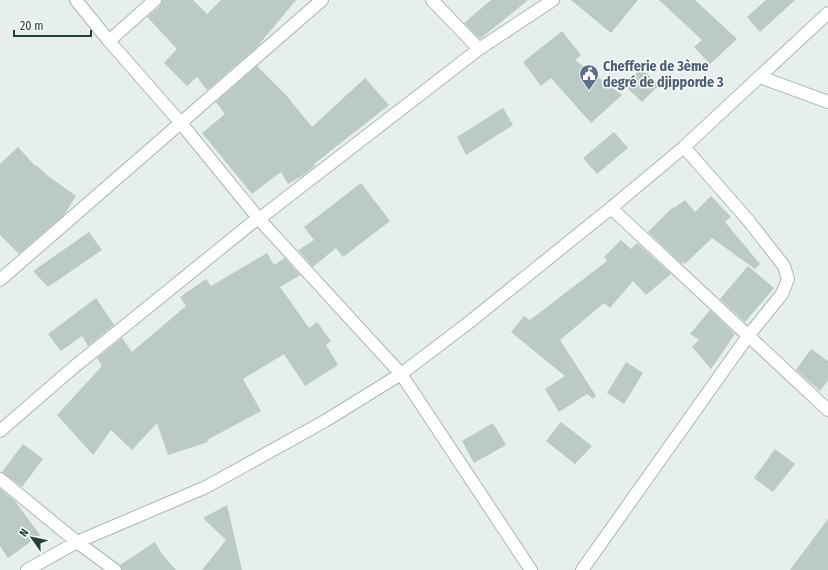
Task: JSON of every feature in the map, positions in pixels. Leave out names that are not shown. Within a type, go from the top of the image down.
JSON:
[{"type":"street","points":[[76,0],[109,42],[180,122],[258,219],[402,374],[531,570]]},
{"type":"street","points":[[109,42],[155,0]]},
{"type":"street","points":[[0,280],[322,0]]},
{"type":"street","points":[[432,0],[479,49]]},
{"type":"street","points":[[0,431],[74,368],[258,219],[479,49],[553,0]]},
{"type":"street","points":[[27,570],[78,542],[206,487],[325,421],[402,374],[467,324],[684,147],[744,90],[804,37],[828,13]]},
{"type":"street","points":[[760,77],[828,102]]},
{"type":"street","points":[[582,570],[748,336],[782,294],[788,279],[784,266],[748,220],[684,147]]},
{"type":"street","points":[[611,208],[828,410]]},
{"type":"street","points":[[0,479],[115,570]]},
{"type":"building","points":[[162,0],[193,0],[207,14],[221,0],[296,0],[257,47],[207,90],[197,77],[187,86],[164,63],[177,49],[147,17],[160,6]]},
{"type":"building","points":[[491,0],[528,0],[480,39],[464,23]]},
{"type":"building","points":[[571,0],[638,0],[611,33]]},
{"type":"building","points":[[659,0],[695,0],[737,39],[710,64],[694,47],[702,40]]},
{"type":"building","points":[[766,0],[795,0],[760,32],[747,17]]},
{"type":"building","points":[[562,31],[581,55],[575,60],[622,95],[591,123],[551,78],[541,86],[523,62]]},
{"type":"building","points":[[257,66],[286,95],[312,127],[365,78],[389,105],[314,164],[315,166],[302,176],[288,184],[281,172],[252,194],[202,133],[225,114],[216,102]]},
{"type":"building","points":[[641,68],[659,85],[642,102],[624,85]]},
{"type":"building","points":[[503,108],[513,125],[466,155],[457,137]]},
{"type":"building","points":[[614,132],[628,148],[597,174],[583,158]]},
{"type":"building","points":[[18,147],[35,166],[36,165],[48,176],[76,196],[64,215],[19,254],[0,235],[0,164]]},
{"type":"building","points":[[361,183],[390,221],[343,257],[336,248],[313,267],[298,250],[314,240],[304,227]]},
{"type":"building","points":[[711,196],[731,217],[725,222],[760,264],[755,269],[712,238],[685,264],[683,262],[682,264],[648,232],[673,207],[674,208],[685,200],[695,212]]},
{"type":"building","points":[[89,232],[102,250],[48,287],[33,271]]},
{"type":"building","points":[[621,240],[631,249],[637,243],[671,274],[646,295],[633,281],[610,308],[604,303],[560,340],[596,396],[593,399],[587,394],[559,412],[545,389],[565,376],[511,332],[524,316],[530,320],[607,261],[604,257]]},
{"type":"building","points":[[267,253],[274,265],[285,258],[300,275],[280,287],[309,328],[317,322],[331,341],[326,345],[338,365],[305,386],[284,354],[243,379],[261,411],[207,440],[208,442],[168,455],[157,423],[132,450],[111,430],[93,455],[57,415],[102,366],[97,358],[122,338],[132,352],[186,306],[180,297],[206,279],[211,286]]},
{"type":"building","points":[[748,266],[774,288],[745,322],[720,299]]},
{"type":"building","points":[[96,298],[114,325],[88,346],[82,336],[61,351],[48,334]]},
{"type":"building","points":[[710,310],[735,334],[711,369],[692,347],[699,340],[690,334]]},
{"type":"building","points":[[811,349],[828,361],[828,380],[820,391],[796,370]]},
{"type":"building","points":[[626,362],[643,373],[624,404],[607,393]]},
{"type":"building","points":[[561,422],[592,446],[575,464],[546,441]]},
{"type":"building","points":[[493,423],[506,445],[474,463],[462,441]]},
{"type":"building","points":[[23,444],[43,459],[22,487],[2,472]]},
{"type":"building","points":[[775,449],[795,464],[773,492],[754,478]]},
{"type":"building","points":[[0,489],[15,501],[40,535],[8,558],[0,546]]},
{"type":"building","points":[[227,505],[242,570],[202,570],[226,540],[203,518]]},
{"type":"building","points":[[828,519],[828,570],[790,570]]},
{"type":"building","points":[[155,542],[162,554],[176,570],[122,570],[120,565]]},
{"type":"place","name":"Chefferie de 3ème degré de djipporde 3","points":[[589,91]]}]
